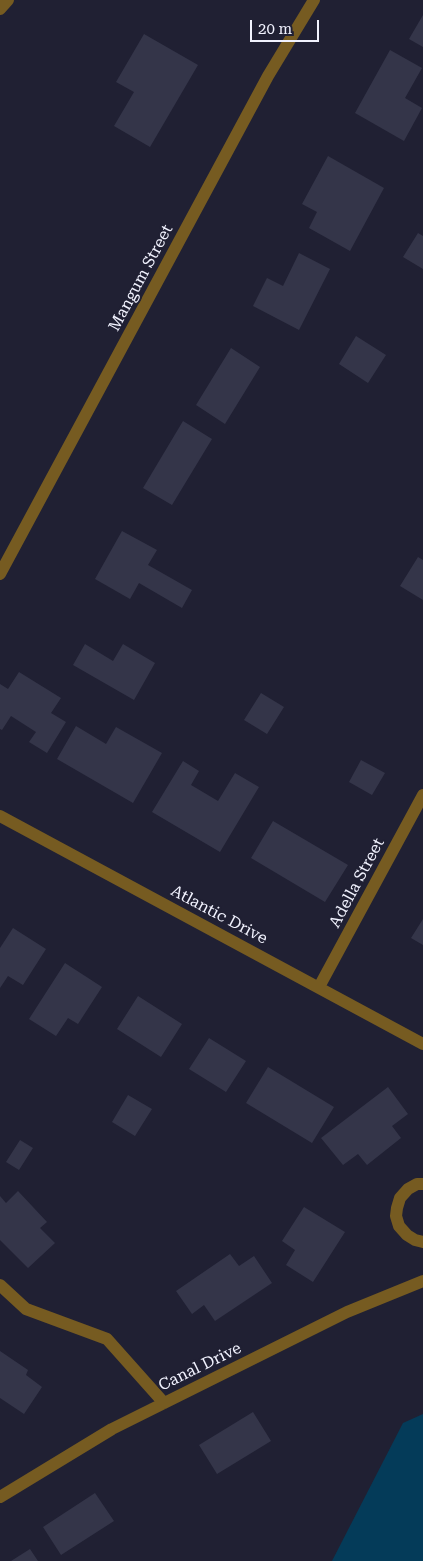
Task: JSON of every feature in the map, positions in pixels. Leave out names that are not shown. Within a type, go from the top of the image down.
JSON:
[{"type":"street","name":"Mangum Street","points":[[0,574],[268,76],[314,0]]},
{"type":"street","name":"Adella Street","points":[[319,987],[423,795]]},
{"type":"street","name":"Atlantic Drive","points":[[0,816],[423,1044]]},
{"type":"street","points":[[423,1184],[417,1184],[408,1189],[400,1198],[396,1216],[399,1226],[407,1235],[423,1242]]},
{"type":"street","name":"Canal Drive","points":[[0,1497],[112,1429],[347,1312],[423,1281]]},
{"type":"street","points":[[0,1284],[26,1309],[107,1339],[164,1403]]},
{"type":"water","points":[[423,1414],[423,1561],[332,1561],[403,1423]]},
{"type":"building","points":[[423,15],[423,47],[409,39]]},
{"type":"building","points":[[144,34],[198,65],[150,147],[114,126],[134,92],[116,82]]},
{"type":"building","points":[[390,50],[422,68],[405,98],[422,108],[404,141],[355,113]]},
{"type":"building","points":[[328,156],[384,188],[350,251],[309,228],[317,212],[302,204]]},
{"type":"building","points":[[418,233],[423,236],[423,269],[403,257]]},
{"type":"building","points":[[299,253],[330,269],[299,330],[253,306],[267,278],[283,286]]},
{"type":"building","points":[[356,336],[386,355],[368,383],[339,364]]},
{"type":"building","points":[[231,348],[260,367],[225,424],[196,405]]},
{"type":"building","points":[[183,421],[212,439],[172,505],[143,488]]},
{"type":"building","points":[[122,531],[157,550],[148,565],[192,590],[182,608],[139,583],[130,599],[95,579]]},
{"type":"building","points":[[418,557],[423,560],[423,600],[400,586]]},
{"type":"building","points":[[85,644],[113,661],[123,644],[155,663],[134,700],[73,665]]},
{"type":"building","points":[[19,672],[61,698],[51,713],[66,722],[47,753],[29,742],[36,732],[11,716],[2,730],[0,729],[0,684],[8,689]]},
{"type":"building","points":[[261,693],[284,707],[267,734],[244,720]]},
{"type":"building","points":[[76,726],[106,744],[116,727],[162,753],[133,803],[57,759]]},
{"type":"building","points":[[361,760],[385,773],[372,795],[349,782]]},
{"type":"building","points":[[183,761],[199,771],[191,785],[218,801],[235,773],[259,787],[220,852],[152,812]]},
{"type":"building","points":[[273,821],[348,865],[325,902],[251,858]]},
{"type":"building","points":[[423,919],[423,945],[411,938]]},
{"type":"building","points":[[13,928],[46,949],[23,985],[8,976],[0,988],[0,948]]},
{"type":"building","points":[[65,963],[102,987],[78,1024],[68,1018],[56,1036],[29,1019]]},
{"type":"building","points":[[138,996],[182,1024],[161,1057],[117,1029]]},
{"type":"building","points":[[209,1038],[246,1061],[226,1092],[189,1069]]},
{"type":"building","points":[[268,1067],[334,1107],[312,1143],[246,1103]]},
{"type":"building","points":[[388,1087],[408,1114],[392,1126],[401,1138],[367,1165],[358,1154],[343,1165],[321,1138]]},
{"type":"building","points":[[128,1095],[152,1109],[135,1136],[112,1122]]},
{"type":"building","points":[[20,1140],[33,1148],[19,1170],[6,1162]]},
{"type":"building","points":[[18,1191],[47,1222],[40,1228],[55,1243],[28,1268],[0,1240],[0,1196],[6,1203]]},
{"type":"building","points":[[304,1207],[345,1232],[313,1282],[286,1265],[295,1250],[282,1241]]},
{"type":"building","points":[[230,1254],[239,1266],[254,1256],[272,1283],[215,1321],[204,1305],[192,1314],[176,1291]]},
{"type":"building","points":[[0,1351],[28,1370],[26,1375],[42,1387],[24,1414],[0,1398]]},
{"type":"building","points":[[253,1412],[271,1441],[217,1474],[199,1445]]},
{"type":"building","points":[[95,1493],[114,1521],[61,1555],[43,1527]]},
{"type":"building","points":[[30,1549],[38,1561],[11,1561]]}]
